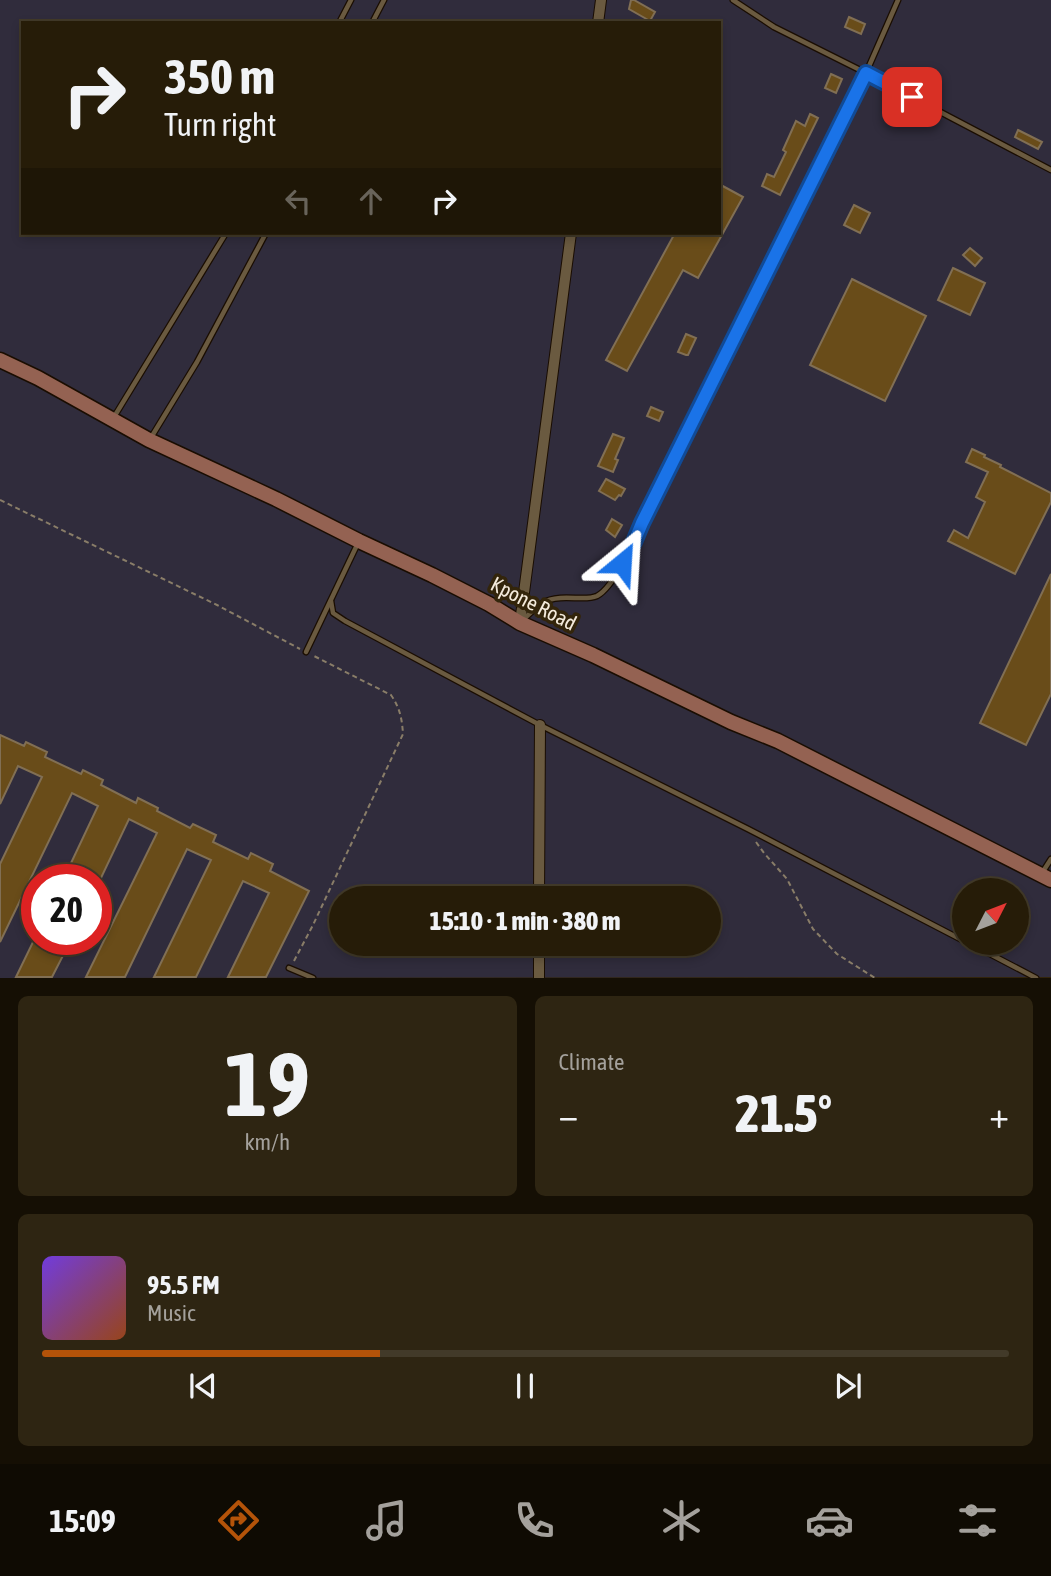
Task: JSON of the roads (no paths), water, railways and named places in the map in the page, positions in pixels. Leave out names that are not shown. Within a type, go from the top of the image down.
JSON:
[{"type":"main road","name":"Kpone Road","points":[[0,360],[149,440],[458,588],[520,623],[731,722],[778,741],[1046,877]]},
{"type":"street","points":[[598,21],[601,0]]},
{"type":"street","points":[[520,623],[570,235]]},
{"type":"street","points":[[539,886],[540,725]]},
{"type":"street","points":[[539,956],[539,978]]},
{"type":"lane","points":[[340,21],[351,0]]},
{"type":"lane","points":[[373,21],[384,0]]},
{"type":"lane","points":[[733,0],[774,27],[1051,170]]},
{"type":"lane","points":[[520,623],[551,598],[591,598],[602,593],[610,584],[634,542],[866,73],[898,0]]},
{"type":"lane","points":[[112,420],[225,235]]},
{"type":"lane","points":[[149,440],[197,362],[265,235]]},
{"type":"lane","points":[[306,652],[359,541]]},
{"type":"lane","points":[[331,601],[333,613],[345,621],[540,725],[952,935]]},
{"type":"lane","points":[[1046,877],[1051,859]]},
{"type":"lane","points":[[993,956],[1036,978]]},
{"type":"lane","points":[[289,968],[313,978]]}]
